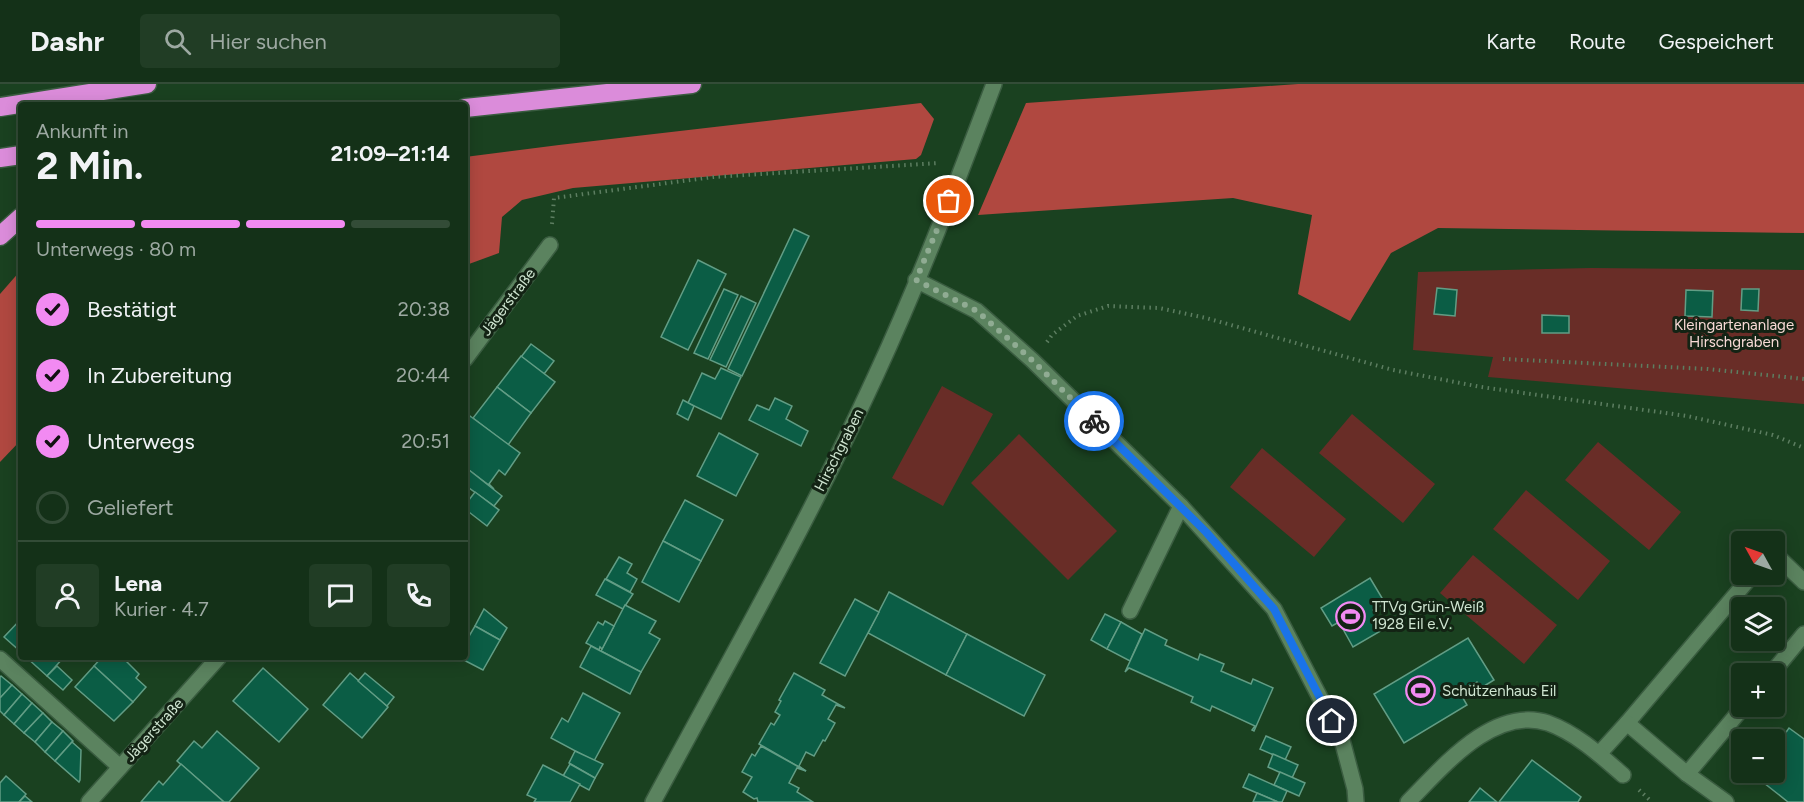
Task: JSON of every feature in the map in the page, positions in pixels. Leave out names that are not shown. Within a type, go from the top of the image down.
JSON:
[{"type":"highway","points":[[32,102],[147,84]]},
{"type":"highway","points":[[468,108],[692,84]]},
{"type":"highway","points":[[0,107],[18,104]]},
{"type":"highway","points":[[0,158],[18,155]]},
{"type":"highway","points":[[0,236],[18,220]]},
{"type":"street","name":"Hirschgraben","points":[[652,802],[833,464],[877,374],[994,84]]},
{"type":"street","name":"Jägerstraße","points":[[468,355],[550,245]]},
{"type":"street","points":[[916,280],[977,311],[1032,360],[1181,506],[1274,609],[1341,740],[1356,802]]},
{"type":"street","points":[[1130,611],[1181,506]]},
{"type":"street","points":[[1785,564],[1804,582]]},
{"type":"street","points":[[1599,754],[1744,585]]},
{"type":"street","points":[[1780,663],[1804,634]]},
{"type":"street","points":[[0,659],[120,767]]},
{"type":"street","name":"Jägerstraße","points":[[89,802],[216,660]]},
{"type":"street","points":[[1687,774],[1734,717]]},
{"type":"street","points":[[1408,802],[1459,750],[1495,727],[1515,720],[1546,723],[1570,734],[1599,754],[1623,775]]},
{"type":"street","points":[[1627,723],[1687,774],[1726,802]]},
{"type":"path","points":[[550,245],[554,198],[713,177],[966,157]]},
{"type":"path","points":[[1032,360],[1052,335],[1077,316],[1108,306],[1159,308],[1206,318],[1393,370],[1481,387],[1687,416],[1773,435],[1804,448]]},
{"type":"path","points":[[1503,359],[1708,369],[1804,379]]},
{"type":"green space","name":"Kleingartenanlage Hirschgraben","points":[[1591,268],[1804,270],[1804,404],[1488,377],[1493,357],[1413,350],[1418,272]]},
{"type":"green space","points":[[942,386],[993,414],[943,506],[892,478]]},
{"type":"green space","points":[[1352,414],[1435,484],[1403,523],[1319,453]]},
{"type":"green space","points":[[1019,434],[1117,531],[1068,580],[971,483]]},
{"type":"green space","points":[[1598,442],[1681,512],[1649,550],[1565,480]]},
{"type":"green space","points":[[1262,448],[1346,519],[1314,557],[1230,487]]},
{"type":"green space","points":[[1526,490],[1610,561],[1578,600],[1493,529]]},
{"type":"green space","points":[[1473,555],[1557,625],[1524,664],[1440,593]]},
{"type":"shaded area","points":[[1298,84],[1804,84],[1804,233],[1438,228],[1391,253],[1350,321],[1298,294],[1312,215],[1233,198],[978,215],[1026,103]]},
{"type":"shaded area","points":[[921,103],[934,119],[921,155],[916,159],[573,188],[522,200],[502,217],[499,253],[468,264],[468,157]]},
{"type":"shaded area","points":[[18,273],[18,443],[0,462],[0,294]]},
{"type":"building","points":[[794,229],[809,236],[742,376],[728,369]]},
{"type":"building","points":[[698,260],[726,274],[688,350],[661,337]]},
{"type":"building","points":[[1437,288],[1457,290],[1455,316],[1434,314]]},
{"type":"building","points":[[724,289],[738,295],[708,359],[694,353]]},
{"type":"building","points":[[1742,289],[1759,289],[1758,311],[1741,310]]},
{"type":"building","points":[[1686,290],[1713,291],[1712,317],[1685,316]]},
{"type":"building","points":[[741,296],[756,303],[726,367],[710,360]]},
{"type":"building","points":[[1542,315],[1569,316],[1569,333],[1542,333]]},
{"type":"building","points":[[531,344],[554,361],[544,374],[521,357]]},
{"type":"building","points":[[521,356],[555,382],[531,413],[497,387]]},
{"type":"building","points":[[721,368],[741,377],[721,419],[688,403],[702,373],[715,379]]},
{"type":"building","points":[[497,387],[531,413],[508,445],[473,418]]},
{"type":"building","points":[[775,398],[792,406],[786,419],[808,431],[801,446],[749,420],[757,405],[769,410]]},
{"type":"building","points":[[683,400],[694,406],[688,420],[677,414]]},
{"type":"building","points":[[470,416],[520,453],[505,475],[499,470],[489,484],[494,489],[468,469],[468,419]]},
{"type":"building","points":[[719,433],[758,454],[736,496],[697,476]]},
{"type":"building","points":[[469,470],[502,496],[494,506],[468,487]]},
{"type":"building","points":[[475,492],[499,510],[487,526],[468,511],[468,501]]},
{"type":"building","points":[[685,500],[723,520],[701,561],[663,541]]},
{"type":"building","points":[[663,541],[701,561],[679,602],[642,582]]},
{"type":"building","points":[[619,557],[632,564],[627,573],[637,579],[630,592],[606,579]]},
{"type":"building","name":"TTVg Grün-Weiß 1928 Eil e.V.","points":[[1370,578],[1385,603],[1373,610],[1384,629],[1353,647],[1339,622],[1332,626],[1321,608]]},
{"type":"building","points":[[605,579],[633,594],[623,609],[596,595]]},
{"type":"building","points":[[889,592],[967,634],[946,675],[868,633]]},
{"type":"building","points":[[855,599],[879,612],[845,676],[820,663]]},
{"type":"building","points":[[625,605],[656,621],[649,633],[660,639],[641,672],[601,651]]},
{"type":"building","points":[[484,609],[507,628],[500,640],[475,626]]},
{"type":"building","points":[[1105,614],[1121,622],[1107,649],[1091,640]]},
{"type":"building","points":[[605,621],[614,626],[602,649],[600,647],[599,650],[586,643],[598,622],[603,625]]},
{"type":"building","points":[[18,622],[18,649],[4,637]]},
{"type":"building","points":[[1121,622],[1142,634],[1130,661],[1107,649]]},
{"type":"building","points":[[475,626],[500,640],[483,670],[464,660],[468,660],[468,638]]},
{"type":"building","points":[[1145,629],[1167,640],[1165,645],[1198,660],[1200,654],[1224,664],[1221,671],[1251,684],[1253,679],[1273,688],[1254,731],[1252,730],[1255,726],[1212,706],[1210,711],[1191,702],[1193,697],[1129,668],[1125,672]]},
{"type":"building","points":[[967,634],[1045,675],[1024,716],[946,675]]},
{"type":"building","name":"Schützenhaus Eil","points":[[1468,638],[1494,680],[1481,688],[1477,682],[1460,693],[1467,705],[1404,743],[1374,694]]},
{"type":"building","points":[[591,646],[641,672],[630,694],[580,667]]},
{"type":"building","points":[[29,660],[61,660],[47,676]]},
{"type":"building","points":[[99,660],[125,660],[139,674],[136,678],[146,687],[133,702],[94,666]]},
{"type":"building","points":[[57,666],[72,680],[63,690],[47,676]]},
{"type":"building","points":[[94,666],[133,702],[114,721],[75,687]]},
{"type":"building","points":[[263,668],[308,709],[279,742],[233,701]]},
{"type":"building","points":[[350,673],[388,707],[362,738],[323,705]]},
{"type":"building","points":[[365,673],[394,697],[387,706],[358,681]]},
{"type":"building","points":[[794,673],[825,690],[822,695],[845,708],[836,705],[828,719],[835,723],[825,741],[823,740],[814,756],[806,752],[799,766],[806,771],[759,744],[771,723],[774,725],[780,715],[775,712],[781,701],[779,700]]},
{"type":"building","points":[[0,677],[12,685],[0,698]]},
{"type":"building","points":[[12,685],[22,694],[4,715],[0,711],[0,698]]},
{"type":"building","points":[[583,693],[620,713],[594,761],[551,738],[562,718],[568,722]]},
{"type":"building","points":[[22,694],[32,703],[14,724],[4,715]]},
{"type":"building","points":[[32,703],[43,713],[24,733],[14,724]]},
{"type":"building","points":[[43,713],[52,722],[35,742],[24,733]]},
{"type":"building","points":[[52,722],[63,731],[45,752],[35,742]]},
{"type":"building","points":[[1789,728],[1804,739],[1804,802],[1788,802],[1764,783],[1785,783],[1785,734]]},
{"type":"building","points":[[63,731],[73,741],[55,761],[45,752]]},
{"type":"building","points":[[217,731],[259,768],[229,802],[224,802],[177,761],[194,741],[202,748]]},
{"type":"building","points":[[1266,736],[1291,747],[1285,760],[1260,749]]},
{"type":"building","points":[[72,742],[81,750],[79,782],[55,761]]},
{"type":"building","points":[[761,746],[806,771],[797,768],[789,783],[799,788],[797,792],[813,802],[758,802],[757,798],[754,799],[743,792],[752,777],[742,772],[752,754],[755,756]]},
{"type":"building","points":[[575,751],[603,764],[595,778],[569,763]]},
{"type":"building","points":[[1273,754],[1298,765],[1292,778],[1268,767]]},
{"type":"building","points":[[1532,760],[1581,797],[1578,802],[1499,802]]},
{"type":"building","points":[[181,764],[224,802],[141,802],[159,781],[163,785]]},
{"type":"building","points":[[570,764],[595,778],[589,790],[563,776]]},
{"type":"building","points":[[543,765],[580,784],[570,802],[534,802],[536,799],[527,795]]},
{"type":"building","points":[[1280,772],[1305,783],[1299,796],[1274,785]]},
{"type":"building","points":[[1249,774],[1287,791],[1282,802],[1243,787]]},
{"type":"building","points":[[6,776],[26,794],[19,802],[0,802],[0,783]]},
{"type":"building","points":[[1480,788],[1497,802],[1469,802]]},
{"type":"building","points":[[1257,793],[1278,802],[1253,802]]},
{"type":"building","points":[[25,796],[32,802],[19,802]]},
{"type":"way so far","points":[[949,201],[916,280],[977,311],[1032,360],[1094,421]]},
{"type":"place","name":"TTVg Grün-Weiß 1928 Eil e.V.","points":[[1351,616]]},
{"type":"place","name":"Schützenhaus Eil","points":[[1421,691]]},
{"type":"route","points":[[1094,421],[1206,532],[1274,609],[1332,721]]}]
